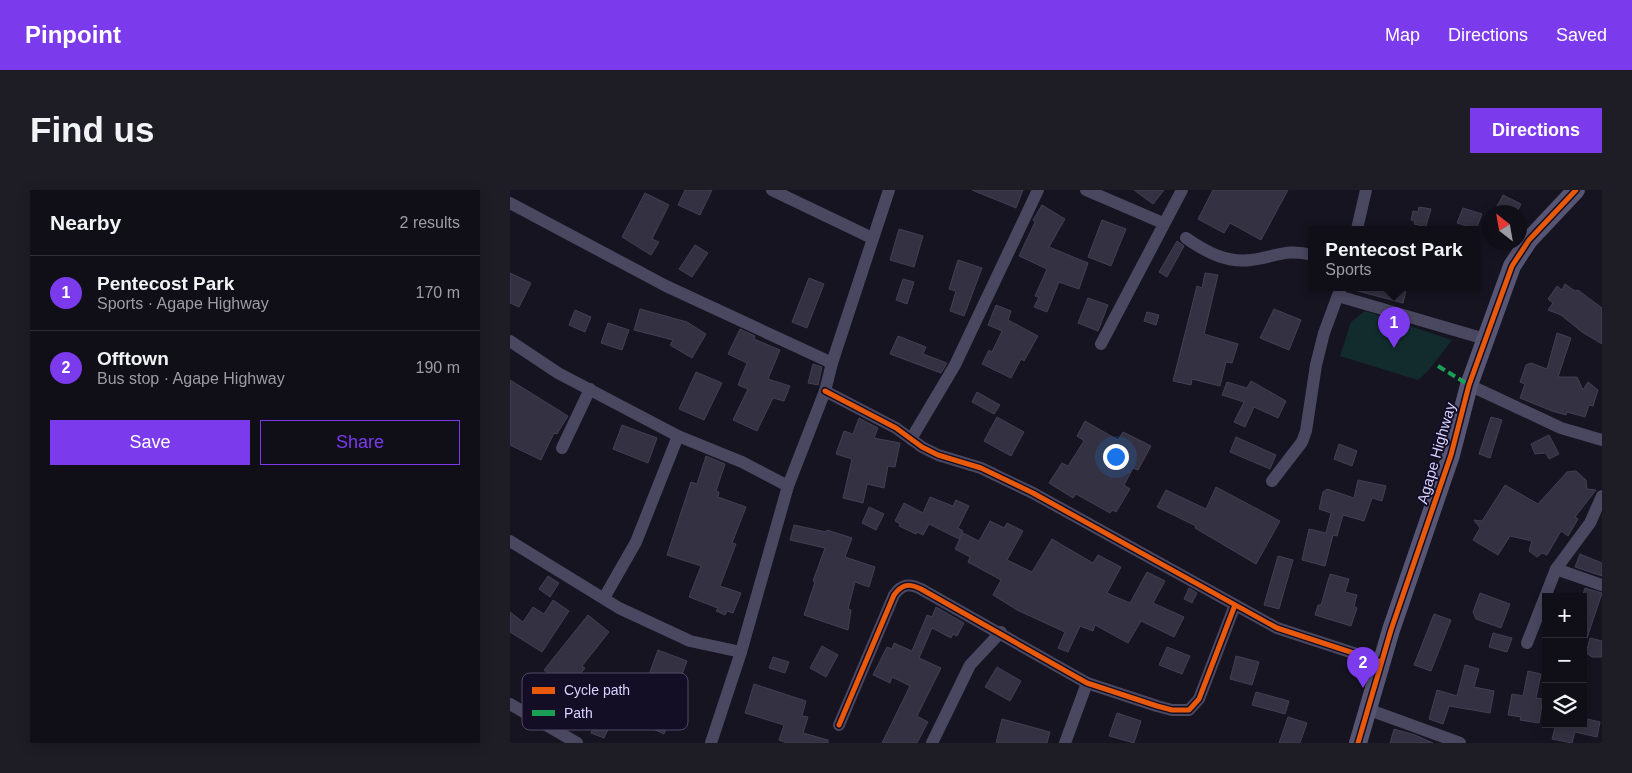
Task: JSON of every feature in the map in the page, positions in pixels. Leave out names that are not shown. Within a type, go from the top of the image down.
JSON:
[{"type":"street","points":[[772,190],[872,238]]},
{"type":"street","points":[[711,743],[742,652],[788,486],[825,391],[872,238],[889,190]]},
{"type":"street","points":[[912,439],[954,365],[1038,190]]},
{"type":"street","points":[[1086,190],[1163,224]]},
{"type":"street","points":[[1101,344],[1182,190]]},
{"type":"street","points":[[1358,226],[1366,190]]},
{"type":"street","name":"Agape Highway","points":[[1358,743],[1381,662],[1451,455],[1468,385],[1512,266],[1529,240],[1576,190]]},
{"type":"street","points":[[510,203],[666,286],[832,364]]},
{"type":"street","points":[[1186,238],[1205,252],[1240,260],[1295,250],[1308,253]]},
{"type":"street","points":[[1272,481],[1302,442],[1306,431],[1316,365],[1324,333],[1340,291],[1485,339]]},
{"type":"street","points":[[510,341],[558,372],[678,436],[742,462],[788,486]]},
{"type":"street","points":[[1468,385],[1561,428],[1602,440]]},
{"type":"street","points":[[562,448],[590,389]]},
{"type":"street","points":[[825,391],[896,428],[938,455],[981,468],[1033,493],[1064,512],[1176,570],[1277,628],[1381,662]]},
{"type":"street","points":[[604,598],[636,542],[678,436]]},
{"type":"street","points":[[1527,643],[1556,569],[1590,523],[1602,496]]},
{"type":"street","points":[[510,541],[619,608],[690,641],[742,652]]},
{"type":"street","points":[[1556,569],[1602,585]]},
{"type":"street","points":[[839,725],[894,595],[903,586],[911,584],[921,589],[1001,632],[1087,683],[1172,710],[1189,710],[1199,699],[1207,682],[1220,638],[1235,605]]},
{"type":"street","points":[[932,743],[970,665],[1001,632]]},
{"type":"street","points":[[1065,743],[1087,683]]},
{"type":"street","points":[[510,704],[522,711]]},
{"type":"street","points":[[1368,709],[1460,743]]},
{"type":"street","points":[[555,730],[577,743]]},
{"type":"green space","points":[[1365,311],[1452,340],[1428,371],[1418,380],[1340,356],[1351,322]]},
{"type":"building","points":[[685,190],[712,190],[700,215],[678,205]]},
{"type":"building","points":[[972,190],[1023,190],[1016,208]]},
{"type":"building","points":[[1134,190],[1164,190],[1153,204]]},
{"type":"building","points":[[1213,190],[1288,190],[1261,240],[1230,223],[1224,233],[1198,219]]},
{"type":"building","points":[[645,193],[669,205],[652,239],[659,242],[651,255],[622,237]]},
{"type":"building","points":[[1503,195],[1521,204],[1520,205],[1498,205]]},
{"type":"building","points":[[1042,205],[1065,219],[1049,247],[1088,263],[1079,289],[1059,282],[1047,312],[1034,307],[1039,297],[1035,296],[1047,269],[1019,256],[1035,222],[1033,220]]},
{"type":"building","points":[[1419,207],[1431,209],[1426,226],[1414,224],[1415,221],[1411,220],[1413,211],[1418,212]]},
{"type":"building","points":[[1463,208],[1482,214],[1477,226],[1466,226],[1457,223]]},
{"type":"building","points":[[1102,220],[1126,229],[1111,266],[1088,257]]},
{"type":"building","points":[[899,229],[923,236],[914,267],[890,260]]},
{"type":"building","points":[[1177,241],[1184,246],[1167,277],[1159,272]]},
{"type":"building","points":[[695,245],[708,253],[692,277],[679,269]]},
{"type":"building","points":[[958,260],[982,268],[964,316],[950,311],[956,291],[949,289]]},
{"type":"building","points":[[510,273],[531,283],[519,307],[510,303]]},
{"type":"building","points":[[1205,273],[1218,275],[1204,334],[1238,344],[1232,363],[1226,362],[1220,386],[1192,379],[1191,385],[1173,381],[1197,286],[1202,288]]},
{"type":"building","points":[[809,278],[824,284],[807,328],[792,322]]},
{"type":"building","points":[[903,279],[914,282],[907,304],[896,300]]},
{"type":"building","points":[[1565,284],[1575,291],[1578,290],[1602,308],[1602,344],[1582,332],[1561,315],[1548,310],[1553,303],[1548,299],[1557,286],[1562,290]]},
{"type":"building","points":[[1358,291],[1406,291],[1403,303]]},
{"type":"building","points":[[1088,298],[1108,305],[1098,331],[1078,323]]},
{"type":"building","points":[[996,305],[1011,311],[1008,320],[1038,336],[1024,361],[1021,359],[1011,378],[982,364],[989,350],[992,352],[1002,331],[988,325]]},
{"type":"building","points":[[640,309],[687,322],[706,334],[692,358],[670,345],[673,340],[634,330]]},
{"type":"building","points":[[1274,309],[1301,320],[1289,350],[1260,338]]},
{"type":"building","points":[[575,310],[591,317],[585,332],[569,325]]},
{"type":"building","points":[[1147,312],[1159,315],[1156,325],[1144,321]]},
{"type":"building","points":[[608,323],[629,330],[622,350],[601,343]]},
{"type":"building","points":[[740,329],[755,336],[754,339],[780,350],[768,379],[790,386],[784,401],[773,398],[757,431],[733,420],[748,389],[738,385],[747,363],[728,354]]},
{"type":"building","points":[[1557,333],[1571,338],[1558,377],[1577,377],[1583,390],[1588,382],[1598,390],[1593,406],[1589,405],[1585,417],[1567,412],[1566,415],[1552,411],[1520,398],[1525,384],[1520,382],[1526,365],[1531,363],[1547,369]]},
{"type":"building","points":[[898,336],[926,347],[923,354],[947,363],[941,373],[890,354]]},
{"type":"building","points":[[813,364],[822,367],[818,385],[808,383]]},
{"type":"building","points":[[696,372],[722,383],[704,420],[679,409]]},
{"type":"building","points":[[510,380],[568,416],[557,434],[554,433],[541,460],[510,445]]},
{"type":"building","points":[[1251,381],[1286,401],[1278,418],[1254,407],[1245,427],[1234,422],[1244,402],[1222,395],[1227,382],[1247,388]]},
{"type":"building","points":[[977,392],[1000,405],[994,414],[972,402]]},
{"type":"building","points":[[997,417],[1024,432],[1011,456],[984,441]]},
{"type":"building","points":[[1491,417],[1502,420],[1490,458],[1479,454]]},
{"type":"building","points":[[859,418],[878,428],[874,438],[900,443],[895,467],[888,466],[884,488],[867,484],[863,503],[843,498],[852,459],[836,454],[844,431],[853,434]]},
{"type":"building","points":[[1085,421],[1118,440],[1123,432],[1151,446],[1138,470],[1133,468],[1124,485],[1130,489],[1116,512],[1112,510],[1110,513],[1076,494],[1073,498],[1049,483],[1062,463],[1068,466],[1084,441],[1077,436]]},
{"type":"building","points":[[622,425],[657,438],[648,463],[613,449]]},
{"type":"building","points":[[1549,435],[1559,454],[1549,459],[1546,453],[1535,454],[1531,444]]},
{"type":"building","points":[[1236,437],[1276,455],[1270,469],[1230,452]]},
{"type":"building","points":[[1339,444],[1357,451],[1352,466],[1334,459]]},
{"type":"building","points":[[706,456],[725,464],[716,491],[719,492],[718,497],[746,507],[732,543],[736,544],[720,586],[741,593],[733,613],[727,611],[725,615],[716,611],[718,608],[689,597],[701,566],[667,555],[691,482],[697,484]]},
{"type":"building","points":[[1576,471],[1586,480],[1587,489],[1596,490],[1575,517],[1578,519],[1568,536],[1561,531],[1547,555],[1542,553],[1537,557],[1529,551],[1532,541],[1510,536],[1498,555],[1473,540],[1480,528],[1474,520],[1482,521],[1505,485],[1538,504],[1567,472]]},
{"type":"building","points":[[1358,480],[1386,486],[1382,501],[1372,498],[1364,521],[1343,515],[1337,536],[1333,535],[1325,566],[1302,560],[1309,529],[1326,533],[1331,513],[1319,509],[1323,492],[1327,489],[1354,498]]},
{"type":"building","points":[[1216,487],[1280,521],[1256,564],[1195,528],[1196,526],[1157,507],[1166,490],[1206,509]]},
{"type":"building","points":[[930,497],[953,506],[956,500],[969,506],[958,528],[963,531],[959,539],[929,524],[923,535],[917,532],[916,534],[899,526],[900,524],[895,521],[904,503],[923,513]]},
{"type":"building","points":[[869,507],[884,514],[876,530],[862,523]]},
{"type":"building","points":[[990,521],[1004,528],[1007,523],[1023,531],[1007,560],[1032,572],[1052,539],[1093,563],[1098,555],[1121,567],[1107,593],[1130,603],[1147,572],[1165,581],[1153,603],[1184,617],[1174,637],[1141,621],[1128,643],[1095,625],[1093,631],[1080,626],[1068,652],[1058,648],[1065,632],[1017,610],[993,595],[1001,580],[968,562],[970,557],[955,549],[963,533],[979,541]]},
{"type":"building","points":[[794,525],[826,532],[827,530],[852,538],[845,557],[875,567],[869,587],[855,582],[848,609],[851,610],[848,630],[804,615],[815,582],[813,581],[825,548],[790,540]]},
{"type":"building","points":[[1580,554],[1602,563],[1602,576],[1575,567]]},
{"type":"building","points":[[1278,556],[1293,560],[1279,609],[1264,605]]},
{"type":"building","points":[[1330,574],[1349,579],[1345,592],[1357,595],[1354,606],[1357,608],[1351,626],[1315,615],[1318,605],[1321,605]]},
{"type":"building","points":[[548,576],[559,583],[550,597],[539,589]]},
{"type":"building","points":[[1189,588],[1197,593],[1192,603],[1184,599]]},
{"type":"building","points":[[1585,588],[1602,593],[1587,638],[1587,593],[1583,593]]},
{"type":"building","points":[[1480,593],[1510,604],[1501,628],[1476,619],[1473,612]]},
{"type":"building","points":[[553,600],[569,611],[542,652],[510,632],[510,612],[523,622],[533,607],[544,614]]},
{"type":"building","points":[[936,607],[964,623],[957,636],[953,634],[951,638],[932,628],[919,658],[941,668],[917,716],[928,722],[917,743],[882,743],[910,686],[892,677],[890,683],[873,675],[887,647],[892,649],[894,643],[912,651],[927,615],[932,617]]},
{"type":"building","points":[[1434,614],[1451,620],[1431,671],[1414,665]]},
{"type":"building","points":[[588,615],[609,632],[582,666],[585,668],[581,673],[548,673],[544,670]]},
{"type":"building","points":[[1493,633],[1512,638],[1507,652],[1489,647]]},
{"type":"building","points":[[1590,638],[1602,641],[1602,657],[1592,657],[1587,654]]},
{"type":"building","points":[[822,646],[838,655],[826,677],[810,668]]},
{"type":"building","points":[[1167,647],[1190,656],[1182,674],[1159,665]]},
{"type":"building","points":[[658,650],[687,661],[683,673],[649,673]]},
{"type":"building","points":[[1236,656],[1259,662],[1252,685],[1230,679]]},
{"type":"building","points":[[773,657],[789,662],[785,673],[769,668]]},
{"type":"building","points":[[1465,665],[1479,669],[1474,687],[1494,691],[1490,713],[1449,706],[1443,724],[1429,719],[1437,690],[1457,696]]},
{"type":"building","points":[[997,667],[1021,681],[1010,701],[985,687]]},
{"type":"building","points":[[1528,671],[1541,674],[1536,698],[1542,699],[1539,723],[1520,720],[1521,717],[1508,715],[1512,694],[1523,696]]},
{"type":"building","points":[[754,684],[806,701],[802,716],[808,717],[803,733],[828,740],[828,743],[787,743],[779,740],[784,725],[745,713]]},
{"type":"building","points":[[1256,692],[1289,701],[1285,714],[1252,705]]},
{"type":"building","points":[[1117,713],[1141,721],[1134,743],[1109,736]]},
{"type":"building","points":[[1288,717],[1307,723],[1300,743],[1279,743]]},
{"type":"building","points":[[1002,719],[1050,732],[1047,743],[996,743]]},
{"type":"building","points":[[1587,719],[1600,722],[1597,737],[1575,732],[1572,743],[1552,739],[1555,728],[1587,728]]},
{"type":"building","points":[[1394,729],[1415,735],[1433,743],[1390,743]]},
{"type":"building","points":[[592,730],[608,730],[604,738],[591,733]]},
{"type":"building","points":[[655,730],[666,730],[664,734]]},
{"type":"marked path","points":[[1438,366],[1469,385]]},
{"type":"cycle path","points":[[1358,743],[1391,630],[1451,455],[1469,385],[1512,266],[1529,240],[1576,190]]},
{"type":"cycle path","points":[[825,391],[896,428],[922,447],[938,455],[981,468],[1033,493],[1277,628],[1381,662]]},
{"type":"cycle path","points":[[839,725],[894,595],[900,589],[909,585],[921,589],[1087,683],[1172,710],[1189,710],[1199,699],[1235,605]]},
{"type":"place","name":"Pentecost Park","points":[[1394,348]]},
{"type":"place","name":"Offtown","points":[[1363,688]]}]
